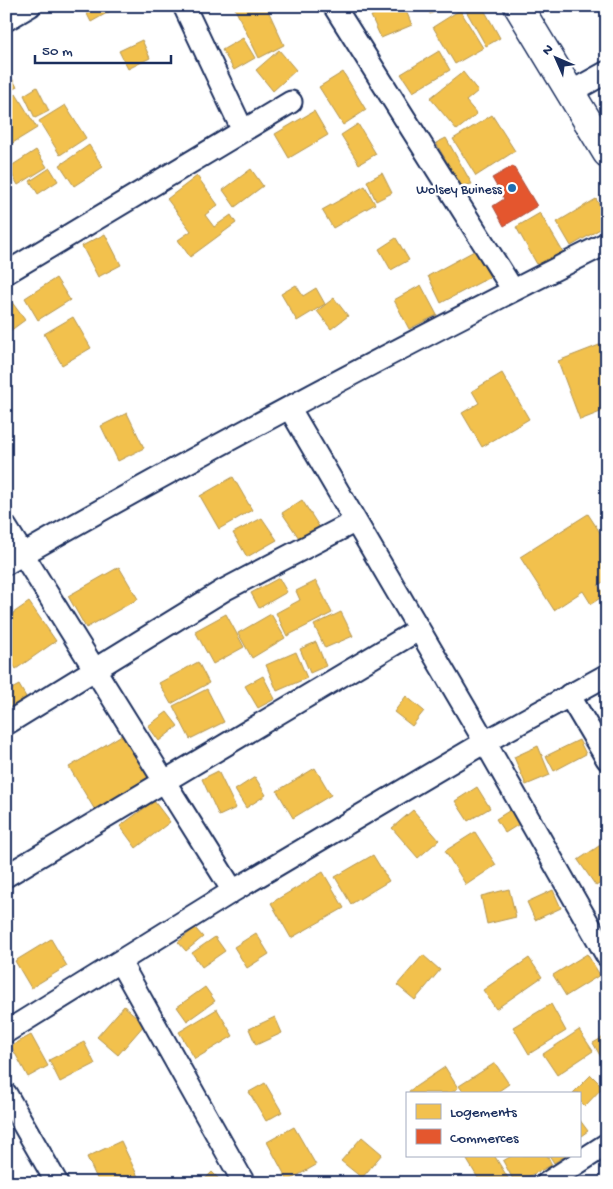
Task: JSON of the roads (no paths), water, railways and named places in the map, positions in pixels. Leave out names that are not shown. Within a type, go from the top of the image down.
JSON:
[{"type":"street","points":[[6,20],[30,6]]},
{"type":"street","points":[[184,6],[243,131]]},
{"type":"street","points":[[334,6],[513,290]]},
{"type":"street","points":[[518,6],[607,154]]},
{"type":"street","points":[[571,92],[607,72]]},
{"type":"street","points":[[6,273],[291,102]]},
{"type":"street","points":[[15,559],[138,489],[513,290],[607,243]]},
{"type":"street","points":[[290,409],[354,522],[485,742],[607,956]]},
{"type":"street","points":[[6,724],[249,576],[354,522]]},
{"type":"street","points":[[6,527],[15,559],[96,669],[124,719],[234,890]]},
{"type":"street","points":[[6,876],[418,630]]},
{"type":"street","points":[[6,1032],[234,890],[485,742],[607,674]]},
{"type":"street","points":[[569,695],[607,759]]},
{"type":"street","points":[[120,962],[244,1183]]},
{"type":"street","points":[[6,1094],[57,1183]]},
{"type":"street","points":[[548,1183],[607,1144]]},
{"type":"place","name":"Wolsey Buiness","points":[[512,188]]}]
